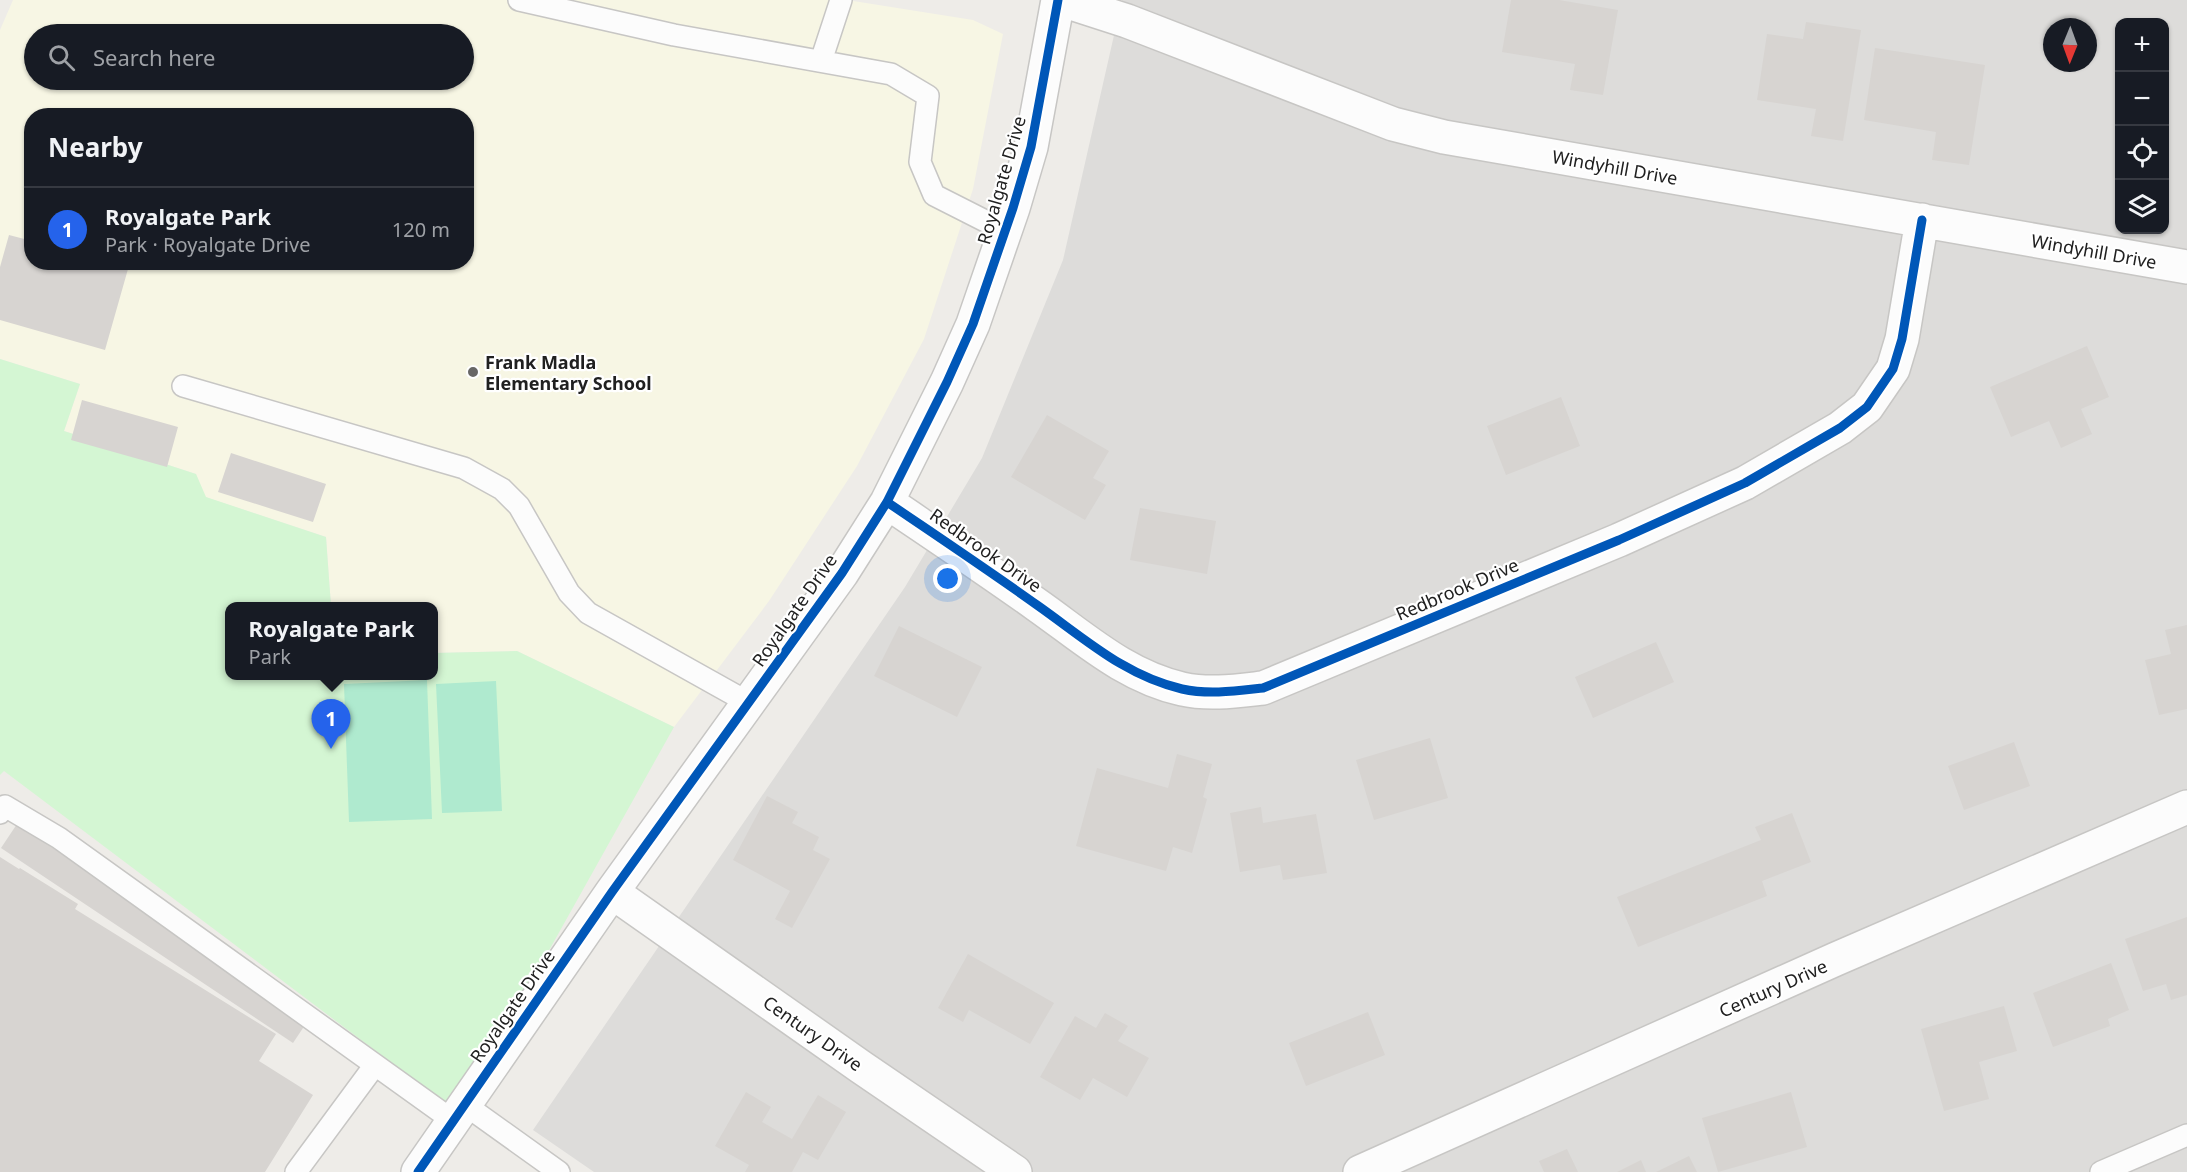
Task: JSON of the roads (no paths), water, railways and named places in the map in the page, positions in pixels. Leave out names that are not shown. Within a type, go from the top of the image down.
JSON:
[{"type":"street","name":"Windyhill Drive","points":[[1060,0],[1127,21],[1393,124],[1444,137],[2187,267]]},
{"type":"street","name":"Royalgate Drive","points":[[418,1172],[612,892],[842,573],[887,502],[947,382],[968,334],[1005,231],[1031,147],[1060,0]]},
{"type":"street","name":"Redbrook Drive","points":[[887,502],[1039,606],[1096,649],[1137,674],[1183,689],[1223,693],[1263,688],[1619,540],[1745,483],[1840,428],[1867,407],[1893,369],[1902,339],[1922,220]]},
{"type":"street","name":"Century Drive","points":[[1360,1172],[1836,959],[2187,807]]},
{"type":"street","name":"Century Drive","points":[[612,892],[1015,1172]]},
{"type":"lane","points":[[519,0],[674,35],[891,74],[928,96],[921,162],[934,195],[1005,231]]},
{"type":"lane","points":[[821,61],[841,0]]},
{"type":"lane","points":[[183,386],[464,468],[502,489],[519,506],[569,593],[588,613],[749,703]]},
{"type":"lane","points":[[0,813],[5,806],[58,838],[375,1065],[555,1171]]},
{"type":"lane","points":[[296,1172],[375,1065]]},
{"type":"lane","points":[[2101,1172],[2187,1135]]},
{"type":"place","name":"Frank Madla Elementary School","points":[[473,372]]},
{"type":"place","name":"Royalgate Park","points":[[331,749]]}]
